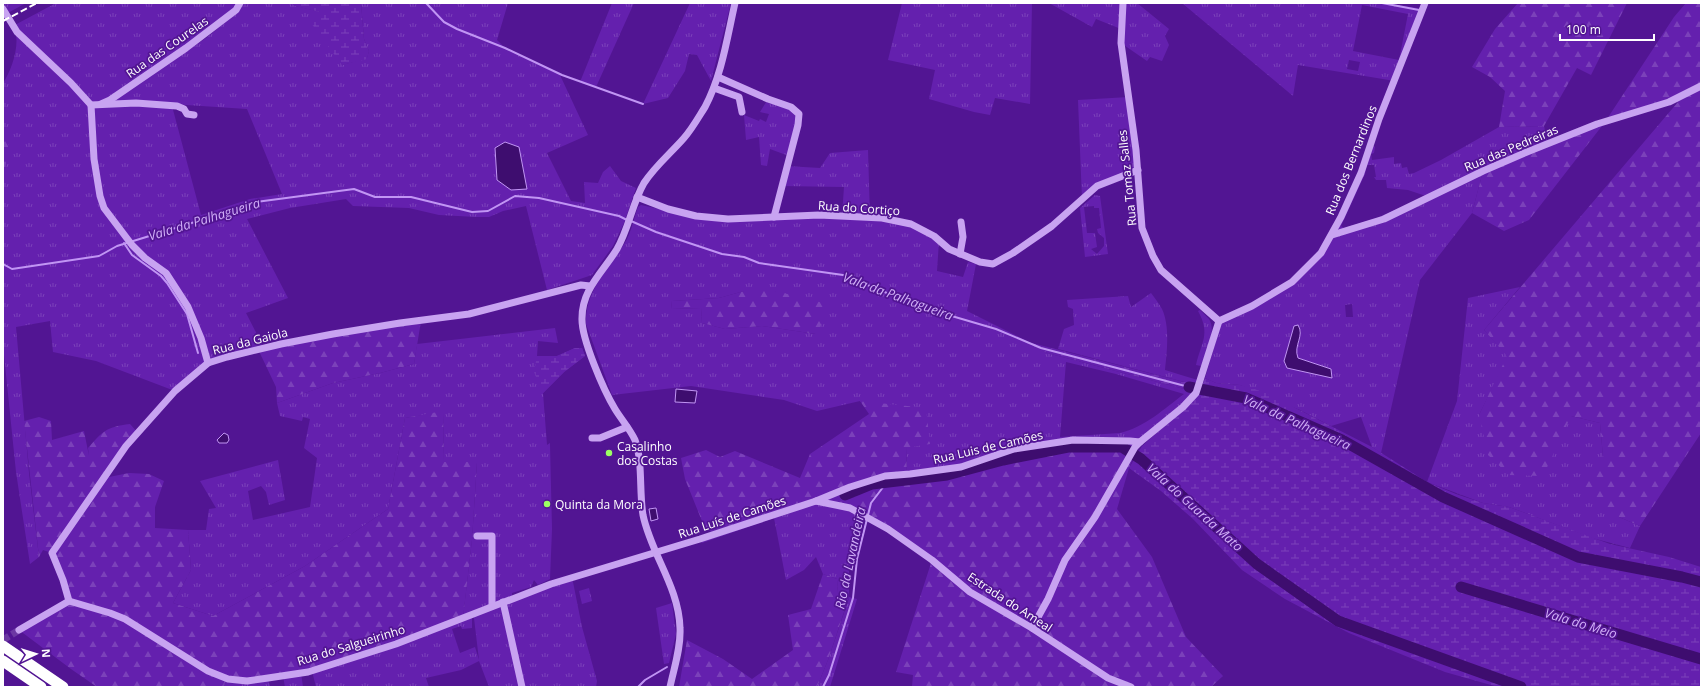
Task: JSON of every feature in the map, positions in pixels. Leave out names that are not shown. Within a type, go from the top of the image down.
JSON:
[{"type":"highway","points":[[3,646],[63,687]]},
{"type":"highway","points":[[3,661],[41,687]]},
{"type":"street","name":"Rua das Courelas","points":[[101,104],[110,100],[186,48],[236,10],[240,3]]},
{"type":"street","points":[[670,687],[680,640],[680,622],[674,596],[648,534],[642,510],[637,447],[627,427],[607,396],[583,331],[582,312],[590,286],[617,248],[637,197],[649,176],[690,130],[714,88],[718,77],[735,3]]},
{"type":"street","name":"Rua Tomaz Salles","points":[[1123,3],[1121,43],[1131,106],[1138,170],[1142,228],[1153,256],[1161,270],[1219,321]]},
{"type":"street","name":"Rua dos Bernardinos","points":[[1219,321],[1252,306],[1292,282],[1321,254],[1332,235],[1361,173],[1379,119],[1425,3]]},
{"type":"street","points":[[3,9],[17,32],[71,83],[91,105],[94,159],[100,196],[104,208],[130,243],[145,258],[166,273],[188,307],[201,338],[208,363]]},
{"type":"street","points":[[718,77],[768,99],[792,107],[799,114],[798,125],[774,217]]},
{"type":"street","name":"Rua das Pedreiras","points":[[1332,235],[1384,219],[1483,171],[1527,152],[1597,124],[1669,102],[1701,86]]},
{"type":"street","points":[[714,88],[739,97],[742,112]]},
{"type":"street","points":[[91,105],[136,103],[177,106],[184,109],[188,114],[194,115]]},
{"type":"street","name":"Rua do Cortiço","points":[[637,197],[668,209],[696,216],[728,219],[819,215],[882,218],[910,224],[934,236],[949,249],[980,262],[993,264],[1013,253],[1052,226],[1096,186],[1138,170]]},
{"type":"street","points":[[960,254],[963,237],[961,222]]},
{"type":"street","name":"Rua da Gaiola","points":[[69,601],[63,580],[52,553],[126,446],[175,392],[208,363],[227,356],[281,344],[400,322],[469,314],[580,285],[590,286]]},
{"type":"street","points":[[1032,628],[1048,599],[1065,560],[1095,517],[1138,444],[1183,407],[1196,393],[1219,321]]},
{"type":"street","points":[[592,438],[600,438],[627,427]]},
{"type":"street","name":"Rua Luis de Camões","points":[[816,501],[850,487],[885,476],[961,467],[1014,449],[1072,440],[1138,444]]},
{"type":"street","name":"Rua Luís de Camões","points":[[656,552],[816,501]]},
{"type":"street","name":"Estrada do Ameal","points":[[816,501],[850,508],[888,530],[932,560],[970,592],[1032,628],[1108,678],[1131,687]]},
{"type":"street","points":[[477,536],[492,536],[492,606]]},
{"type":"street","name":"Rua do Salgueirinho","points":[[69,601],[125,619],[208,671],[228,679],[247,681],[308,672],[396,644],[551,584],[656,552]]},
{"type":"street","points":[[19,630],[69,601]]},
{"type":"street","points":[[503,602],[522,687]]},
{"type":"green space","points":[[3,3],[26,3],[6,14],[3,9]]},
{"type":"green space","points":[[56,3],[240,3],[236,10],[102,103],[172,106],[201,215],[250,199],[282,194],[247,109],[141,102],[110,102],[206,38],[240,10],[244,3],[291,3],[296,6],[321,12],[342,65],[367,58],[369,51],[364,39],[361,3],[508,3],[497,40],[505,48],[559,73],[588,135],[547,153],[571,201],[585,203],[584,182],[598,183],[603,172],[610,166],[621,181],[636,188],[624,223],[613,246],[592,275],[547,290],[526,206],[503,211],[489,217],[477,217],[439,215],[409,208],[353,206],[346,199],[290,208],[247,219],[288,298],[246,313],[264,348],[208,363],[175,391],[96,361],[53,352],[50,321],[16,327],[29,473],[39,557],[30,564],[16,472],[3,345],[3,83],[10,71],[15,55],[16,32],[13,26]]},
{"type":"green space","points":[[291,3],[361,3],[364,39],[369,51],[367,59],[342,65],[311,23],[320,12],[295,6]]},
{"type":"green space","points":[[612,3],[634,3],[596,87],[580,82]]},
{"type":"green space","points":[[690,3],[731,3],[711,81],[697,55],[689,54],[685,71],[668,98],[643,104]]},
{"type":"green space","points":[[902,3],[1032,3],[1030,104],[995,98],[990,115],[929,99],[935,70],[888,60]]},
{"type":"green space","points":[[1049,3],[1137,3],[1169,29],[1165,36],[1169,45],[1162,61],[1150,57],[1147,61],[1121,43],[1121,29],[1096,19],[1092,27]]},
{"type":"green space","points":[[1182,3],[1385,3],[1423,9],[1395,81],[1298,65],[1293,96]],"holes":[[[1362,5],[1408,14],[1399,60],[1353,51]],[[1349,60],[1360,62],[1358,71],[1347,69]]]},
{"type":"green space","points":[[1518,3],[1627,3],[1591,75],[1577,68],[1544,126],[1499,127],[1505,91],[1490,77],[1472,67],[1495,29]]},
{"type":"green space","points":[[1686,3],[1701,3],[1701,433],[1640,526],[1619,517],[1583,486],[1603,457],[1600,423],[1571,416],[1543,476],[1509,475],[1488,455],[1479,415],[1507,356],[1484,330],[1678,102],[1671,102],[1605,122],[1674,17]]},
{"type":"green space","points":[[1129,97],[1138,170],[1100,184],[1082,199],[1078,100]]},
{"type":"green space","points":[[768,99],[799,114],[789,156],[770,149],[767,166],[761,165],[759,137],[746,140],[744,115],[766,122],[769,114],[760,112]]},
{"type":"green space","points":[[1605,122],[1529,220],[1504,231],[1472,213],[1483,171]]},
{"type":"green space","points":[[1544,126],[1548,144],[1483,171],[1472,213],[1420,280],[1381,453],[1372,447],[1361,417],[1331,426],[1300,410],[1240,385],[1216,383],[1205,378],[1221,324],[1292,282],[1321,253],[1371,145],[1375,147],[1374,153],[1371,154],[1372,160],[1394,157],[1394,164],[1401,163],[1402,168],[1407,167],[1409,174],[1441,160],[1499,127]],"holes":[[[1367,165],[1374,165],[1376,177],[1374,177],[1376,180],[1386,180],[1387,188],[1408,190],[1426,196],[1377,218],[1344,228],[1341,226],[1365,174]],[[1352,304],[1353,317],[1346,317],[1345,305]],[[1294,326],[1301,331],[1296,352],[1298,358],[1331,369],[1284,364]]]},
{"type":"green space","points":[[3,134],[9,135],[7,159],[3,173]]},
{"type":"green space","points":[[868,150],[870,218],[842,216],[844,187],[781,186],[786,166],[820,168],[830,153]]},
{"type":"green space","points":[[1095,195],[1100,196],[1108,254],[1085,257],[1080,208]],"holes":[[[1094,206],[1094,208],[1099,208],[1101,228],[1097,229],[1098,233],[1104,238],[1104,246],[1097,254],[1091,249],[1097,247],[1095,233],[1087,233],[1084,207]]]},
{"type":"green space","points":[[641,205],[696,217],[798,216],[882,219],[910,224],[939,241],[937,271],[963,277],[968,262],[976,264],[967,311],[1023,339],[1047,353],[1196,392],[1140,442],[993,458],[907,474],[906,447],[860,401],[817,411],[784,400],[691,386],[612,395],[586,324],[587,311],[594,289],[627,239],[638,207]],"holes":[[[744,291],[775,291],[816,334],[762,326],[725,329],[702,323],[701,308],[671,309],[672,301],[719,298]],[[1066,362],[1116,374],[1184,394],[1154,417],[1129,430],[1120,433],[1060,437]]]},
{"type":"green space","points":[[1520,287],[1484,330],[1508,356],[1479,415],[1571,416],[1600,423],[1603,457],[1619,517],[1640,526],[1630,548],[1592,538],[1509,507],[1483,503],[1427,482],[1457,401],[1468,298]]},
{"type":"green space","points":[[744,291],[775,291],[832,305],[816,334],[762,326],[725,329],[702,323],[701,308],[671,309],[672,301],[719,298]]},
{"type":"green space","points":[[1151,293],[1165,316],[1167,339],[1165,370],[1198,380],[1196,385],[1058,349],[1064,329],[1074,325],[1073,309],[1068,307],[1067,300],[1128,296],[1131,307]]},
{"type":"green space","points":[[1200,310],[1209,319],[1212,330],[1210,343],[1201,366],[1196,365],[1204,338],[1204,326],[1198,311]]},
{"type":"green space","points":[[421,321],[414,364],[333,383],[277,403],[276,387],[258,349]]},
{"type":"green space","points":[[555,328],[558,343],[538,341],[537,356],[557,356],[575,348],[582,348],[585,356],[564,372],[543,393],[547,445],[550,443],[552,529],[550,579],[538,585],[534,580],[531,587],[512,593],[512,598],[572,577],[582,627],[597,681],[596,687],[489,687],[479,661],[461,670],[426,678],[429,687],[316,687],[312,671],[463,617],[472,540],[477,463],[444,462],[443,412],[405,418],[388,509],[305,566],[213,616],[173,603],[191,570],[188,530],[206,530],[209,509],[216,508],[200,481],[278,460],[285,500],[269,505],[266,492],[261,486],[248,491],[253,520],[310,507],[317,458],[304,448],[310,419],[303,417],[302,421],[280,416],[277,403],[333,383],[414,364],[417,344]],"holes":[[[472,615],[474,618],[479,660],[475,647],[460,653],[452,629],[461,626],[462,629],[472,628]]]},
{"type":"green space","points":[[1024,341],[1196,385],[1196,392],[1047,353]]},
{"type":"green space","points":[[575,348],[582,348],[585,356],[564,372],[543,393],[534,372],[537,356],[557,356]]},
{"type":"green space","points":[[1205,378],[1216,383],[1240,385],[1264,392],[1372,447],[1427,482],[1456,494],[1483,503],[1509,507],[1610,544],[1669,557],[1701,567],[1701,687],[1498,687],[1445,672],[1349,633],[1285,599],[1242,570],[1193,519],[1161,491],[1129,468],[1142,446],[1198,396]]},
{"type":"green space","points":[[860,401],[926,408],[930,444],[906,448],[907,474],[937,471],[1014,449],[1073,440],[1140,442],[1129,468],[1117,509],[1152,557],[1186,637],[1223,676],[1211,687],[912,687],[913,675],[896,672],[932,560],[853,510],[816,501],[711,532],[704,526],[685,479],[681,458],[706,450],[720,457],[735,451],[800,478],[810,454],[869,414]]},
{"type":"green space","points":[[443,411],[444,462],[477,462],[472,540],[463,618],[308,672],[268,678],[228,679],[222,687],[97,687],[19,630],[69,600],[52,553],[43,550],[39,557],[24,421],[39,417],[51,421],[52,440],[84,431],[89,456],[88,448],[102,434],[110,428],[130,424],[138,433],[104,478],[129,473],[149,474],[164,481],[155,507],[155,528],[188,530],[191,570],[173,603],[213,616],[305,566],[388,509],[405,418]]},
{"type":"green space","points":[[816,501],[863,515],[849,571],[849,597],[857,599],[830,687],[817,687],[828,660],[849,598],[838,595],[837,579],[823,574],[816,557],[804,570],[786,580],[774,518],[702,543],[700,539]]},
{"type":"green space","points":[[823,574],[837,579],[838,594],[849,597],[828,660],[817,687],[679,687],[687,640],[723,659],[752,679],[793,650],[788,615],[811,609]]},
{"type":"green space","points":[[589,588],[592,601],[582,604],[579,591]]},
{"type":"green space","points":[[672,603],[676,634],[669,663],[664,664],[656,608]]},
{"type":"green space","points":[[301,673],[303,687],[285,687],[283,676]]},
{"type":"green space","points":[[268,678],[270,687],[222,687],[228,679]]},
{"type":"shaded area","points":[[505,142],[519,147],[527,189],[511,190],[497,180],[495,148]]},
{"type":"shaded area","points":[[1298,325],[1300,329],[1300,337],[1297,349],[1298,358],[1331,369],[1332,378],[1287,368],[1284,361],[1294,326]]},
{"type":"shaded area","points":[[676,389],[697,391],[695,403],[675,402]]},
{"type":"shaded area","points":[[224,433],[228,435],[229,440],[227,443],[219,443],[217,440]]},
{"type":"shaded area","points":[[656,508],[658,519],[651,521],[649,509]]},
{"type":"waterway","points":[[426,3],[444,22],[457,29],[505,48],[562,75],[643,104]]},
{"type":"waterway","points":[[1382,3],[1419,10]]},
{"type":"waterway","name":"Vala da Palhagueira","points":[[3,264],[12,269],[99,256],[117,246],[256,202],[354,189],[375,197],[411,197],[472,212],[488,211],[515,196],[539,198],[619,216],[627,220]]},
{"type":"waterway","name":"Vala da Palhagueira","points":[[631,221],[656,232],[722,254],[744,257],[759,263],[843,275],[921,307],[996,329],[1041,348],[1189,387]]},
{"type":"waterway","points":[[124,243],[132,255],[161,276],[167,283],[187,314],[198,353]]},
{"type":"waterway","name":"Vala da Palhagueira","points":[[1189,387],[1246,398],[1342,440],[1443,497],[1578,557],[1701,582]]},
{"type":"waterway","name":"Vala do Guarda Mato","points":[[845,495],[872,484],[947,475],[1003,460],[1068,447],[1122,447],[1141,459],[1257,564],[1338,621],[1521,687]]},
{"type":"waterway","name":"Rio da Lavandeira","points":[[823,687],[829,675],[853,598],[857,559],[871,503],[887,482]]},
{"type":"waterway","name":"Vala do Meio","points":[[1461,587],[1701,659]]},
{"type":"waterway","points":[[638,687],[645,680],[667,667]]},
{"type":"waterway","points":[[352,687],[361,687]]},
{"type":"tunnel","points":[[3,640],[19,630]]},
{"type":"railway","points":[[3,21],[37,3]]},
{"type":"place","name":"Casalinho dos Costas","points":[[609,453]]},
{"type":"place","name":"Quinta da Mora","points":[[547,504]]}]
